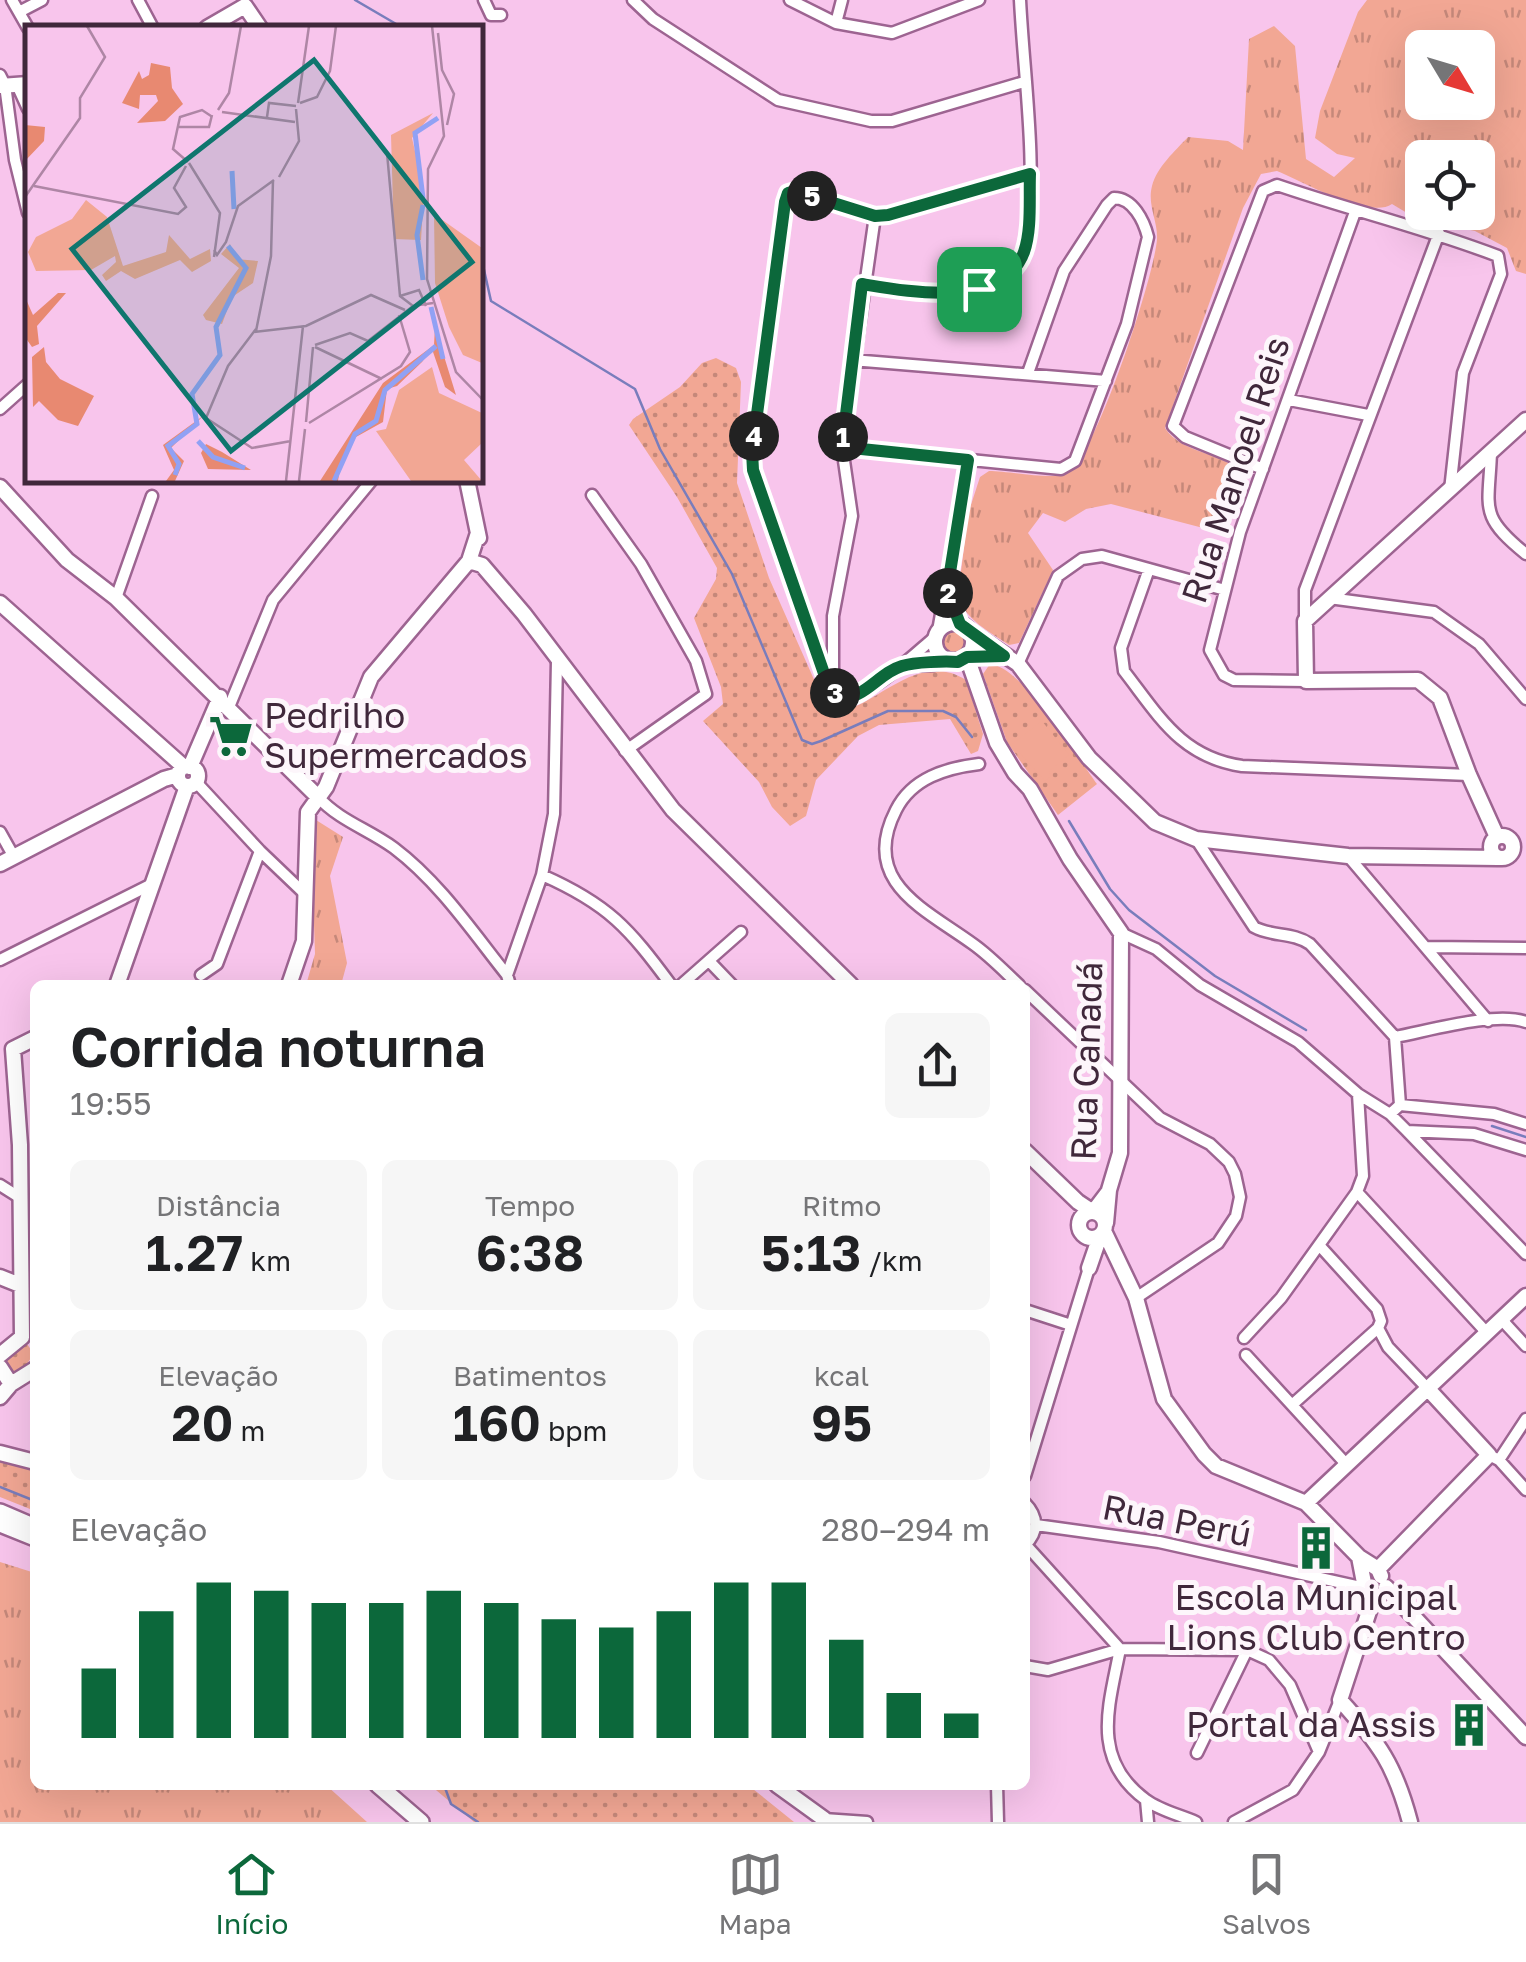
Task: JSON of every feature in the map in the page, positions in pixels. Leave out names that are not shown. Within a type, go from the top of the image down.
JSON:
[{"type":"main road","points":[[0,1512],[30,1525]]},
{"type":"main road","points":[[0,1524],[30,1536]]},
{"type":"main road","points":[[384,1790],[421,1822]]},
{"type":"main road","points":[[398,1790],[434,1822]]},
{"type":"street","points":[[12,0],[26,25]]},
{"type":"street","points":[[19,12],[42,0]]},
{"type":"street","points":[[138,0],[151,25]]},
{"type":"street","points":[[484,0],[491,14],[502,15]]},
{"type":"street","points":[[633,0],[654,19],[778,100],[871,122],[892,121],[1024,82]]},
{"type":"street","points":[[790,0],[836,23],[892,33],[979,0]]},
{"type":"street","points":[[836,23],[842,0]]},
{"type":"street","points":[[862,284],[914,292],[979,289],[1004,281],[1013,272],[1027,241],[1030,174],[1020,0]]},
{"type":"street","points":[[211,25],[243,3],[258,25]]},
{"type":"street","points":[[10,83],[25,105]]},
{"type":"street","points":[[10,83],[15,160],[25,200]]},
{"type":"street","points":[[834,690],[827,682],[753,470],[752,452],[788,193],[795,191],[875,216],[888,215],[1030,174]]},
{"type":"street","points":[[1263,469],[1185,436],[1176,431],[1174,420],[1263,192],[1276,185],[1355,212],[1439,233],[1498,256],[1501,274],[1463,372],[1450,490]]},
{"type":"street","points":[[842,447],[1061,470],[1068,467],[1074,461],[1126,324],[1148,237],[1138,215],[1122,198],[1107,204],[1064,272],[1028,373]]},
{"type":"street","name":"Rua Manoel Reis","points":[[1355,212],[1240,532],[1210,650],[1224,675],[1234,680],[1418,680],[1440,698],[1469,775],[1504,838]]},
{"type":"street","points":[[875,216],[862,284],[842,447],[852,516],[833,616],[837,698],[849,698],[900,666],[947,624],[964,627],[1018,664],[1088,758],[1154,822],[1196,839],[1348,856],[1526,857]]},
{"type":"street","points":[[1306,681],[1305,590],[1439,233]]},
{"type":"street","points":[[852,360],[1106,381]]},
{"type":"street","points":[[0,409],[25,387]]},
{"type":"street","points":[[0,390],[10,400]]},
{"type":"street","points":[[1289,400],[1368,416]]},
{"type":"street","points":[[1304,621],[1526,420]]},
{"type":"street","points":[[1491,452],[1489,516],[1498,532],[1526,554]]},
{"type":"street","points":[[968,460],[935,648],[957,660],[972,675],[997,742],[1121,932],[1156,949],[1200,984],[1298,1042],[1358,1094],[1390,1114],[1526,1254]]},
{"type":"street","points":[[119,980],[187,775],[274,600],[370,482]]},
{"type":"street","points":[[291,980],[304,941],[308,812],[326,787],[371,677],[476,564],[478,533],[467,482]]},
{"type":"street","points":[[0,488],[67,560],[116,598],[225,702],[334,815],[366,830],[416,866],[509,980]]},
{"type":"street","points":[[116,598],[152,496]]},
{"type":"street","points":[[592,496],[641,564],[696,662],[706,694],[625,751]]},
{"type":"street","points":[[1018,664],[1058,576],[1082,559],[1102,556],[1225,590]]},
{"type":"street","points":[[476,564],[557,660],[673,810],[846,980]]},
{"type":"street","points":[[1149,569],[1120,661],[1124,672],[1174,734],[1198,754],[1219,763],[1242,766],[1469,775]]},
{"type":"street","points":[[947,591],[973,647],[957,660]]},
{"type":"street","points":[[1328,598],[1434,612],[1479,644],[1526,699]]},
{"type":"street","points":[[0,603],[187,775],[305,894]]},
{"type":"street","points":[[900,666],[1004,656]]},
{"type":"street","points":[[509,980],[542,875],[555,796],[557,660]]},
{"type":"street","points":[[979,764],[942,771],[908,792],[890,823],[885,856],[895,883],[909,900],[977,947],[1013,980]]},
{"type":"street","points":[[0,832],[7,860],[164,779],[187,775]]},
{"type":"street","points":[[1502,858],[1491,850],[1504,838],[1526,846]]},
{"type":"street","points":[[1196,839],[1254,927],[1263,932],[1301,937],[1310,944],[1394,1037],[1400,1105]]},
{"type":"street","points":[[201,975],[217,964],[260,851]]},
{"type":"street","points":[[1348,856],[1488,1021]]},
{"type":"street","points":[[542,875],[587,895],[614,914],[667,980]]},
{"type":"street","points":[[0,960],[152,884]]},
{"type":"street","points":[[688,980],[741,932]]},
{"type":"street","name":"Rua Canadá","points":[[1095,1230],[1120,1154],[1121,932]]},
{"type":"street","points":[[1427,947],[1526,948]]},
{"type":"street","points":[[709,961],[727,980]]},
{"type":"street","points":[[1030,995],[1160,1118],[1219,1151],[1229,1162],[1240,1197],[1236,1216],[1218,1244],[1136,1298]]},
{"type":"street","points":[[1394,1037],[1488,1021],[1526,1022]]},
{"type":"street","points":[[0,1355],[29,1337],[20,1286],[26,1142],[7,1052],[30,1040]]},
{"type":"street","points":[[1244,1338],[1281,1298],[1357,1192],[1363,1176],[1358,1094]]},
{"type":"street","points":[[1390,1114],[1400,1105],[1494,1114],[1526,1124]]},
{"type":"street","points":[[1407,1131],[1474,1134],[1526,1150]]},
{"type":"street","points":[[1030,1157],[1078,1202],[1100,1214],[1089,1268],[1030,1460]]},
{"type":"street","points":[[0,1185],[22,1199]]},
{"type":"street","points":[[1093,1212],[1110,1190]]},
{"type":"street","points":[[1357,1192],[1488,1333]]},
{"type":"street","points":[[1078,1202],[1136,1298],[1164,1399],[1204,1454],[1216,1466],[1306,1503],[1382,1579],[1526,1736]]},
{"type":"street","points":[[20,1242],[30,1237]]},
{"type":"street","points":[[1293,1404],[1378,1328],[1380,1321],[1376,1309],[1319,1245]]},
{"type":"street","points":[[0,1277],[20,1286]]},
{"type":"street","points":[[1306,1503],[1526,1296]]},
{"type":"street","points":[[1030,1312],[1071,1325]]},
{"type":"street","points":[[1502,1320],[1526,1346]]},
{"type":"street","points":[[1378,1328],[1388,1346],[1526,1490]]},
{"type":"street","points":[[1246,1355],[1347,1465]]},
{"type":"street","points":[[0,1367],[11,1384]]},
{"type":"street","points":[[0,1397],[30,1372]]},
{"type":"street","points":[[1369,1594],[1384,1596],[1382,1579],[1526,1420]]},
{"type":"street","points":[[0,1454],[30,1461]]},
{"type":"street","points":[[1030,1508],[1036,1525],[1030,1537]]},
{"type":"street","name":"Rua Perú","points":[[1036,1525],[1159,1542],[1369,1594]]},
{"type":"street","points":[[1030,1549],[1120,1649]]},
{"type":"street","points":[[1234,1822],[1293,1790],[1319,1752],[1340,1700],[1369,1594],[1360,1557]]},
{"type":"street","points":[[1120,1649],[1106,1722],[1108,1744],[1118,1769],[1146,1800],[1196,1822]]},
{"type":"street","points":[[1030,1667],[1048,1670],[1120,1649],[1247,1650],[1269,1660],[1290,1685],[1319,1752]]},
{"type":"street","points":[[1196,1753],[1247,1650]]},
{"type":"street","points":[[1340,1700],[1380,1744],[1396,1774],[1410,1822]]},
{"type":"street","points":[[785,1790],[826,1820],[867,1822]]},
{"type":"street","points":[[997,1790],[998,1822]]},
{"type":"street","points":[[1146,1800],[1148,1822]]},
{"type":"green space","points":[[1367,0],[1526,0],[1526,274],[1516,271],[1507,248],[1470,230],[1495,230],[1495,140],[1405,140],[1405,212],[1392,204],[1381,208],[1352,203],[1277,171],[1261,174],[1243,208],[1165,428],[1172,437],[1226,462],[1244,476],[1237,501],[1207,529],[1111,504],[1086,509],[1065,522],[1043,513],[1028,533],[1053,570],[1019,643],[1009,645],[972,619],[958,596],[968,514],[980,477],[989,471],[1059,476],[1078,462],[1107,404],[1146,289],[1157,239],[1151,193],[1158,172],[1188,137],[1228,141],[1243,150],[1249,39],[1274,26],[1295,46],[1306,159],[1334,177],[1355,158],[1337,154],[1315,138],[1320,111],[1358,12]]},
{"type":"green space","points":[[716,358],[736,368],[741,382],[737,483],[769,578],[828,711],[859,705],[910,677],[946,672],[966,680],[983,734],[978,751],[971,754],[950,719],[879,725],[858,736],[816,780],[806,816],[790,826],[772,807],[759,782],[703,721],[723,704],[721,687],[694,618],[716,579],[717,568],[677,497],[629,425],[680,387],[702,363]]},
{"type":"green space","points":[[954,629],[964,633],[968,643],[964,653],[954,657],[944,653],[940,643],[944,633]]},
{"type":"green space","points":[[990,664],[1003,669],[1033,696],[1097,784],[1058,815],[1007,742],[983,674]]},
{"type":"green space","points":[[1042,721],[1069,755],[1049,771],[1051,776],[1045,781],[1012,744]]},
{"type":"green space","points":[[316,820],[343,837],[330,876],[347,963],[342,980],[307,980],[315,954]]},
{"type":"green space","points":[[21,1342],[30,1348],[30,1359],[23,1369],[10,1372],[3,1363],[4,1357]]},
{"type":"green space","points":[[0,1459],[30,1467],[30,1509],[0,1497]]},
{"type":"green space","points":[[0,1562],[30,1571],[30,1790],[332,1790],[367,1822],[0,1822]]},
{"type":"green space","points":[[436,1790],[754,1790],[794,1822],[474,1822]]},
{"type":"waterway","points":[[355,0],[398,25]]},
{"type":"waterway","points":[[482,261],[491,301],[635,389],[660,449],[732,574],[802,740],[812,744],[821,741],[888,711],[943,711],[956,717],[972,737]]},
{"type":"waterway","points":[[1069,821],[1110,889],[1129,910],[1215,976],[1306,1030]]},
{"type":"waterway","points":[[1492,1126],[1526,1137]]},
{"type":"waterway","points":[[0,1487],[30,1499]]},
{"type":"waterway","points":[[446,1790],[451,1804],[478,1822]]},
{"type":"place","name":"Pedrilho Supermercados","points":[[231,736]]},
{"type":"place","name":"Escola Municipal Lions Club Centro","points":[[1316,1548]]},
{"type":"place","name":"Portal da Assis","points":[[1469,1725]]},
{"type":"route","points":[[1030,174],[1023,256],[1004,281],[979,289],[914,292],[862,284],[842,447],[968,460],[947,591],[960,624],[1004,656],[900,666],[868,689],[849,698],[837,698],[827,682],[753,470],[752,452],[788,193],[795,191],[875,216],[888,215],[1030,174]]}]
